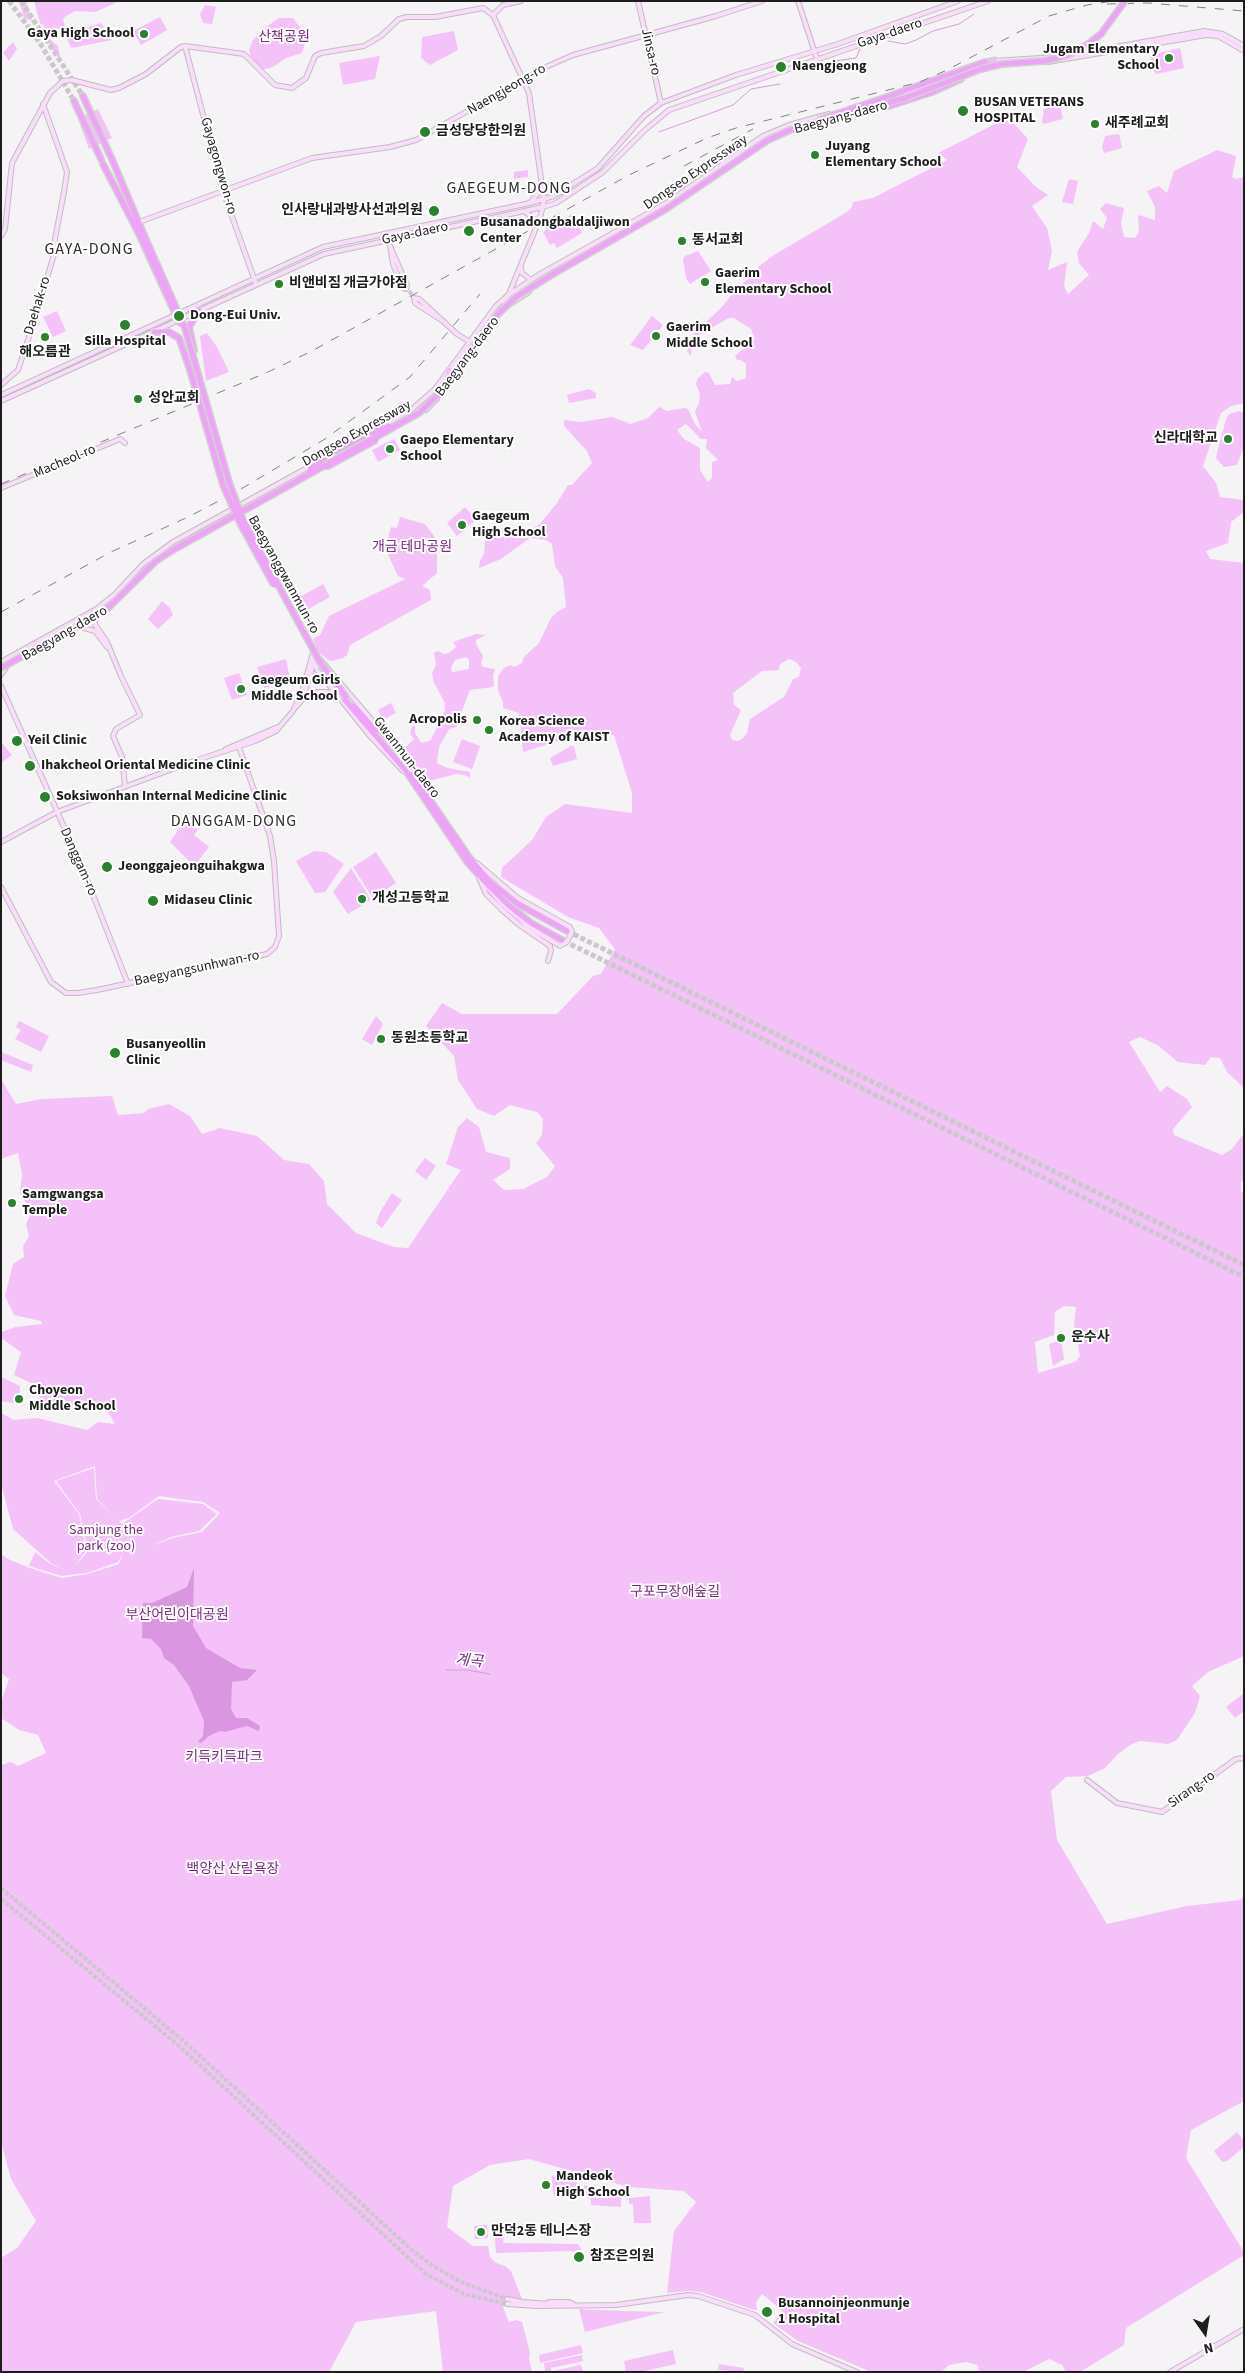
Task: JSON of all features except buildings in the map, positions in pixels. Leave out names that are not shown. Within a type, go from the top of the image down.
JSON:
[{"type":"highway","name":"Dongseo Expressway","points":[[2,666],[94,615],[114,600],[148,564],[165,551],[419,413],[434,399],[498,315],[516,297],[666,209],[768,140],[790,130],[935,88],[981,69],[1002,64],[1053,59],[1068,55],[1087,45],[1101,34],[1124,1]]},
{"type":"highway","name":"Dongseo Expressway","points":[[390,428],[417,410],[433,396],[494,314],[516,294],[664,207],[766,137],[790,127],[927,88],[981,66],[1013,60],[1046,58],[1069,52],[1094,36],[1106,25],[1124,1]]},
{"type":"highway","points":[[818,120],[918,87],[985,62]]},
{"type":"highway","points":[[850,114],[861,113],[901,102],[985,70]]},
{"type":"highway","points":[[84,96],[111,156],[142,236]]},
{"type":"highway","points":[[74,101],[102,161],[142,236],[185,328],[234,506]]},
{"type":"highway","points":[[200,310],[189,327],[234,506]]},
{"type":"highway","points":[[154,332],[169,332],[179,338],[223,485],[234,506]]},
{"type":"highway","name":"Gwanmun-daero","points":[[234,506],[320,662],[344,699],[418,785],[469,860]]},
{"type":"highway","points":[[469,860],[501,892],[518,904],[566,931]]},
{"type":"highway","points":[[469,860],[508,905],[560,942]]},
{"type":"main road","points":[[493,15],[503,6],[521,1]]},
{"type":"main road","name":"Jinsa-ro","points":[[638,1],[661,103]]},
{"type":"main road","name":"Naengjeong-ro","points":[[142,221],[312,158],[390,147],[416,140],[524,79],[573,55],[762,1]]},
{"type":"main road","points":[[798,1],[817,58]]},
{"type":"main road","name":"Gaya-daero","points":[[1,395],[323,247],[544,200],[562,192],[598,168],[644,116],[661,103],[701,88],[838,44],[958,1]]},
{"type":"main road","points":[[964,9],[975,1]]},
{"type":"main road","name":"Gaya-daero","points":[[1,401],[324,254],[388,239],[543,208],[556,203],[592,182],[660,116],[689,102],[988,1]]},
{"type":"main road","points":[[1,236],[5,228],[12,163],[43,104],[50,93],[63,81],[72,80],[111,90],[119,88],[146,74],[185,46],[244,54],[275,85],[286,89],[302,83],[315,56],[320,53],[364,46],[381,36],[399,19],[435,17],[483,8],[493,15],[529,93],[544,200],[541,214],[521,268],[501,313]]},
{"type":"main road","name":"Baegyang-daero","points":[[512,290],[670,200],[749,145],[773,131],[904,94],[996,63],[1074,55],[1204,31],[1222,34],[1244,46]]},
{"type":"main road","name":"Baegyang-daero","points":[[2,666],[97,617],[115,604],[146,572],[167,555],[423,412],[456,376],[501,313],[519,298],[664,212],[757,149],[785,133],[908,99],[996,63],[1060,60],[1206,35],[1218,36],[1244,51]]},
{"type":"main road","points":[[830,54],[826,53],[827,49],[838,44]]},
{"type":"main road","name":"Gayagongwon-ro","points":[[185,46],[223,191],[256,284]]},
{"type":"main road","points":[[177,51],[186,53]]},
{"type":"main road","points":[[985,62],[996,63]]},
{"type":"main road","points":[[985,70],[996,63]]},
{"type":"main road","points":[[689,102],[706,94],[706,90],[701,88]]},
{"type":"main road","name":"Daehak-ro","points":[[1,385],[18,370],[55,251],[55,239],[67,172],[43,104]]},
{"type":"main road","points":[[542,185],[562,192]]},
{"type":"main road","points":[[530,203],[542,185]]},
{"type":"main road","points":[[524,211],[532,216],[536,227]]},
{"type":"main road","points":[[386,233],[394,261],[405,288]]},
{"type":"main road","points":[[390,246],[393,264],[402,287],[437,314],[442,321]]},
{"type":"main road","points":[[521,268],[522,273],[531,280]]},
{"type":"main road","points":[[512,290],[519,298]]},
{"type":"main road","name":"Baegyang-daero","points":[[2,666],[95,610],[115,594],[143,564],[158,552],[234,506],[245,502],[405,414],[428,396],[450,370],[496,306],[507,296]]},
{"type":"main road","points":[[418,301],[457,334],[470,342]]},
{"type":"main road","points":[[150,327],[156,327],[154,332]]},
{"type":"main road","points":[[450,370],[447,380],[451,380],[456,376]]},
{"type":"main road","name":"Macheol-ro","points":[[1,488],[120,438],[125,443]]},
{"type":"main road","points":[[245,502],[242,506],[244,509],[248,509]]},
{"type":"main road","name":"Baegyanggwanmun-ro","points":[[234,506],[313,653],[317,670],[344,699]]},
{"type":"main road","points":[[218,516],[222,516],[224,520],[222,524]]},
{"type":"main road","points":[[97,617],[94,623],[103,635],[140,715],[116,729],[113,736],[122,757],[125,786]]},
{"type":"main road","points":[[80,627],[95,631],[109,648]]},
{"type":"main road","points":[[303,699],[312,672],[313,653]]},
{"type":"main road","points":[[293,711],[302,692],[313,653]]},
{"type":"main road","name":"Baegyanggwanmun-ro","points":[[313,653],[326,664],[394,746],[412,769],[418,785]]},
{"type":"main road","points":[[1,675],[2,666]]},
{"type":"main road","name":"Danggam-ro","points":[[1,686],[82,867],[128,984]]},
{"type":"main road","points":[[1,842],[57,812],[225,750],[239,747],[270,734],[310,694],[320,692],[334,694],[344,699]]},
{"type":"main road","points":[[225,750],[278,727]]},
{"type":"main road","name":"Baegyangsunhwan-ro","points":[[1,887],[51,982],[58,989],[66,993],[78,994],[265,955],[277,943],[279,936],[279,913],[270,836],[239,747]]},
{"type":"main road","points":[[469,860],[518,898],[570,927],[572,932],[567,942],[562,946],[560,942],[543,937],[515,916],[479,878],[469,860]]},
{"type":"main road","points":[[479,878],[480,885],[486,894],[501,909],[550,946],[551,951],[548,961]]},
{"type":"main road","name":"Sirang-ro","points":[[1087,1780],[1117,1803],[1162,1812],[1236,1759],[1244,1758]]},
{"type":"main road","points":[[507,2301],[573,2306],[616,2305],[688,2295],[707,2298],[755,2315],[792,2344],[857,2372]]},
{"type":"main road","points":[[531,2301],[569,2302],[573,2306]]},
{"type":"main road","points":[[530,2309],[569,2309],[573,2306]]},
{"type":"main road","points":[[1170,2372],[1244,2329]]},
{"type":"green space","points":[[19,1],[26,1],[32,20],[24,19]]},
{"type":"green space","points":[[34,1],[119,1],[96,12],[75,11],[63,18],[65,27],[56,29],[55,35],[40,23]]},
{"type":"green space","points":[[205,5],[216,7],[212,24],[203,23],[200,14]]},
{"type":"green space","points":[[160,17],[167,30],[141,45],[133,31]]},
{"type":"green space","name":"산책공원","points":[[279,18],[293,18],[307,37],[302,53],[286,58],[273,67],[262,70],[250,55],[249,50],[253,40],[263,29]]},
{"type":"green space","points":[[101,23],[112,40],[71,48],[65,34]]},
{"type":"green space","points":[[454,31],[458,50],[430,65],[421,58],[422,37]]},
{"type":"green space","points":[[42,33],[58,46],[61,61],[60,61]]},
{"type":"green space","points":[[13,42],[17,49],[9,61],[3,53]]},
{"type":"green space","points":[[1180,48],[1184,68],[1156,74],[1152,68],[1150,55]]},
{"type":"green space","points":[[380,56],[375,79],[343,85],[339,63]]},
{"type":"green space","points":[[1060,105],[1063,119],[1044,124],[1042,122],[1044,109]]},
{"type":"green space","points":[[98,109],[112,138],[89,149],[78,119]]},
{"type":"green space","name":"구포무장애숲길","points":[[1003,111],[1028,139],[1017,167],[1036,187],[1048,195],[1032,206],[1047,228],[1052,251],[1048,270],[1067,262],[1064,286],[1068,294],[1089,275],[1079,263],[1077,252],[1089,233],[1093,221],[1103,229],[1107,218],[1100,209],[1106,203],[1124,208],[1121,223],[1124,237],[1135,238],[1139,232],[1138,215],[1155,220],[1155,207],[1147,191],[1159,186],[1167,193],[1174,171],[1217,150],[1236,156],[1232,177],[1236,179],[1244,177],[1244,403],[1231,406],[1221,413],[1203,466],[1216,483],[1220,497],[1244,500],[1244,512],[1231,522],[1228,543],[1206,551],[1210,559],[1244,563],[1244,1088],[1227,1072],[1220,1058],[1211,1057],[1205,1065],[1178,1062],[1159,1046],[1140,1037],[1129,1042],[1160,1092],[1167,1086],[1187,1099],[1192,1107],[1173,1129],[1174,1135],[1222,1155],[1232,1149],[1244,1133],[1244,1179],[1241,1182],[1241,1192],[1244,1193],[1244,1656],[1208,1672],[1192,1686],[1200,1696],[1195,1713],[1177,1740],[1168,1744],[1140,1741],[1132,1744],[1119,1753],[1105,1768],[1088,1776],[1066,1777],[1051,1791],[1057,1840],[1107,1924],[1187,1906],[1240,1900],[1244,1896],[1244,2101],[1191,2130],[1186,2158],[1244,2252],[1244,2255],[1126,2328],[1124,2345],[1080,2372],[1066,2372],[1062,2365],[1049,2359],[1023,2372],[979,2372],[978,2365],[966,2362],[949,2365],[941,2372],[871,2372],[798,2341],[773,2323],[783,2311],[762,2294],[756,2302],[757,2310],[754,2310],[701,2292],[667,2293],[674,2231],[696,2202],[684,2191],[629,2187],[529,2159],[490,2165],[453,2186],[447,2227],[473,2246],[488,2246],[490,2257],[496,2263],[505,2266],[511,2271],[522,2299],[510,2299],[503,2307],[509,2322],[516,2320],[522,2322],[530,2353],[529,2358],[532,2372],[443,2372],[436,2311],[356,2322],[329,2372],[1,2372],[1,2258],[17,2248],[36,2221],[11,2179],[1,2142],[1,1765],[11,1762],[18,1766],[46,1753],[38,1735],[19,1730],[1,1718],[1,1702],[9,1679],[1,1673],[1,1554],[30,1568],[62,1578],[87,1574],[119,1564],[123,1554],[118,1562],[87,1573],[61,1576],[29,1566],[35,1552],[49,1563],[70,1572],[51,1563],[13,1529],[1,1483],[1,1413],[14,1420],[37,1418],[87,1430],[98,1422],[115,1424],[104,1405],[77,1409],[60,1397],[53,1406],[40,1404],[40,1387],[14,1375],[21,1352],[1,1338],[1,1332],[16,1327],[42,1324],[41,1321],[14,1315],[5,1296],[13,1264],[24,1257],[23,1246],[29,1236],[26,1224],[31,1213],[20,1191],[22,1174],[18,1153],[1,1159],[1,1079],[16,1104],[42,1099],[112,1096],[118,1115],[144,1113],[148,1109],[169,1104],[190,1116],[202,1134],[220,1128],[257,1136],[284,1160],[309,1164],[324,1181],[327,1204],[356,1233],[394,1247],[408,1248],[461,1170],[446,1164],[458,1127],[467,1118],[479,1127],[486,1152],[510,1158],[510,1169],[493,1180],[504,1190],[523,1189],[547,1177],[555,1166],[536,1143],[542,1135],[543,1119],[537,1112],[510,1105],[494,1116],[477,1109],[458,1080],[454,1056],[426,1026],[442,1003],[462,1014],[557,1014],[593,976],[601,974],[615,949],[599,928],[568,917],[501,877],[502,868],[532,840],[546,817],[565,804],[632,813],[632,793],[614,735],[577,735],[523,752],[519,713],[503,708],[498,690],[498,676],[504,668],[510,665],[514,667],[522,663],[524,657],[539,643],[551,618],[566,607],[563,578],[555,566],[552,544],[546,540],[530,538],[501,559],[479,568],[484,554],[485,541],[502,529],[526,532],[539,525],[557,503],[568,485],[572,485],[592,463],[587,451],[564,426],[564,420],[581,422],[612,417],[631,424],[648,418],[659,407],[667,411],[685,408],[688,409],[695,424],[702,432],[695,412],[700,394],[696,384],[698,378],[705,372],[709,373],[715,385],[730,384],[732,377],[737,381],[746,378],[746,364],[741,360],[737,360],[735,356],[755,339],[751,329],[734,318],[729,318],[695,337],[692,342],[691,356],[687,351],[694,333],[721,308],[737,288],[752,276],[758,267],[774,255],[847,212],[852,207],[853,202],[873,198],[947,160],[938,153],[997,123],[995,116]],"holes":[[[686,424],[701,439],[707,439],[706,448],[718,460],[712,462],[712,478],[708,482],[700,470],[700,448],[684,439],[677,430]],[[789,659],[796,662],[801,668],[799,677],[793,679],[784,697],[750,719],[747,733],[742,739],[738,741],[732,740],[730,735],[741,710],[734,705],[733,693],[762,671],[779,670],[780,664]],[[1064,1306],[1076,1307],[1074,1324],[1080,1356],[1075,1362],[1038,1373],[1035,1342],[1054,1335],[1055,1312]],[[95,1466],[97,1499],[119,1521],[129,1518],[159,1496],[203,1502],[220,1513],[202,1532],[172,1538],[151,1546],[171,1537],[199,1531],[217,1514],[203,1504],[158,1499],[122,1524],[96,1499],[94,1468],[56,1481],[80,1514],[88,1551],[72,1569],[86,1551],[79,1514],[54,1481]]]},
{"type":"green space","points":[[1119,134],[1122,148],[1104,153],[1102,147],[1105,136]]},
{"type":"green space","points":[[528,170],[528,177],[514,179],[514,172]]},
{"type":"green space","points":[[1069,179],[1078,181],[1073,204],[1062,202]]},
{"type":"green space","points":[[572,214],[582,233],[557,248],[554,243],[550,245],[543,232]]},
{"type":"green space","points":[[698,251],[711,271],[690,284],[686,278],[683,259],[685,256]]},
{"type":"green space","points":[[57,311],[66,331],[53,337],[43,317]]},
{"type":"green space","points":[[652,316],[663,325],[643,350],[630,345]]},
{"type":"green space","points":[[207,333],[217,347],[229,372],[206,381],[200,336]]},
{"type":"green space","points":[[589,389],[596,393],[596,398],[569,403],[567,395]]},
{"type":"green space","points":[[1239,411],[1244,413],[1244,446],[1237,465],[1224,467],[1216,458],[1226,419],[1229,414]]},
{"type":"green space","points":[[394,439],[400,450],[378,462],[372,450]]},
{"type":"green space","points":[[465,507],[476,520],[457,536],[447,523]]},
{"type":"green space","name":"개금 테마공원","points":[[400,517],[425,524],[437,540],[437,573],[422,586],[430,590],[431,600],[350,645],[347,655],[343,658],[332,661],[328,660],[318,651],[313,639],[320,635],[329,616],[405,579],[398,576],[385,548],[391,527],[397,528]]},
{"type":"green space","points":[[323,584],[330,597],[303,612],[296,599]]},
{"type":"green space","points":[[162,601],[170,608],[173,615],[158,629],[148,619]]},
{"type":"green space","points":[[476,634],[486,635],[476,640],[476,644],[483,656],[481,664],[483,667],[495,669],[493,676],[494,684],[493,687],[470,690],[456,727],[449,729],[439,747],[438,764],[470,772],[470,778],[465,775],[456,774],[429,781],[413,763],[405,748],[414,739],[410,734],[412,726],[415,726],[415,733],[422,743],[431,740],[445,710],[445,703],[434,683],[432,673],[436,665],[434,653],[438,651],[444,654],[449,653],[456,647],[453,642]],"holes":[[[466,657],[469,660],[469,669],[452,672],[451,667],[455,660]]]},
{"type":"green space","points":[[286,659],[290,679],[264,688],[257,667]]},
{"type":"green space","points":[[239,673],[247,695],[232,700],[224,678]]},
{"type":"green space","points":[[391,703],[396,713],[383,720],[378,710]]},
{"type":"green space","points":[[462,739],[480,746],[472,769],[453,762]]},
{"type":"green space","points":[[3,744],[12,755],[1,763],[1,745]]},
{"type":"green space","points":[[574,746],[577,759],[553,766],[550,758]]},
{"type":"green space","points":[[183,823],[198,829],[194,835],[209,847],[194,866],[170,842]]},
{"type":"green space","points":[[314,851],[326,852],[344,864],[325,892],[315,893],[296,861]]},
{"type":"green space","points":[[376,852],[396,883],[373,898],[353,867]]},
{"type":"green space","points":[[351,868],[371,900],[348,914],[333,892]]},
{"type":"green space","points":[[376,1016],[383,1024],[372,1045],[362,1039]]},
{"type":"green space","points":[[19,1021],[49,1036],[41,1052],[15,1039],[21,1030],[16,1027]]},
{"type":"green space","points":[[1,1052],[33,1065],[31,1072],[1,1060]]},
{"type":"green space","points":[[425,1158],[436,1166],[426,1180],[415,1171]]},
{"type":"green space","points":[[392,1193],[402,1200],[382,1228],[376,1223],[380,1212]]},
{"type":"green space","points":[[1061,1340],[1064,1359],[1053,1366],[1049,1344]]},
{"type":"green space","points":[[1,1377],[20,1386],[19,1404],[1,1401]]},
{"type":"green space","points":[[1244,1693],[1244,1711],[1235,1718],[1226,1707]]},
{"type":"green space","points":[[1237,2132],[1244,2141],[1244,2147],[1227,2161],[1222,2162],[1214,2151]]},
{"type":"green space","points":[[552,2176],[577,2182],[578,2196],[560,2198],[553,2194]]},
{"type":"green space","points":[[584,2185],[621,2195],[621,2207],[591,2205],[591,2200],[584,2194]]},
{"type":"green space","points":[[650,2196],[651,2223],[634,2223],[633,2204],[629,2204],[629,2198]]},
{"type":"green space","name":"만덕2동 테니스장","points":[[487,2225],[488,2238],[475,2239],[474,2226]]},
{"type":"green space","points":[[494,2226],[505,2226],[503,2243],[578,2244],[584,2254],[574,2254],[572,2251],[496,2253]]},
{"type":"green space","points":[[579,2309],[624,2311],[665,2312],[585,2332]]},
{"type":"green space","points":[[581,2345],[583,2353],[540,2363],[539,2355]]},
{"type":"green space","points":[[673,2350],[676,2364],[640,2372],[626,2372],[624,2361]]},
{"type":"green space","points":[[582,2355],[583,2361],[551,2368],[551,2372],[545,2372],[544,2363]]},
{"type":"green space","points":[[719,2364],[744,2368],[743,2372],[718,2370]]},
{"type":"green space","points":[[581,2365],[583,2372],[553,2372],[553,2371]]},
{"type":"shaded area","points":[[194,1568],[193,1626],[206,1648],[240,1668],[257,1670],[247,1680],[232,1682],[231,1709],[236,1718],[247,1718],[260,1726],[259,1731],[247,1726],[225,1732],[220,1731],[209,1736],[201,1743],[198,1742],[203,1736],[204,1721],[189,1686],[174,1665],[164,1658],[161,1649],[151,1639],[142,1638],[143,1603],[152,1603],[187,1587]]},
{"type":"waterway","points":[[888,41],[905,44],[933,31],[959,24],[974,14]]},
{"type":"waterway","points":[[828,62],[856,58],[860,49]]},
{"type":"waterway","points":[[659,132],[733,105],[751,89],[780,84]]},
{"type":"waterway","name":"계곡","points":[[446,1670],[467,1670],[490,1674]]},
{"type":"tunnel","points":[[9,1],[40,43],[74,101]]},
{"type":"tunnel","points":[[21,1],[83,96]]},
{"type":"tunnel","points":[[405,287],[418,301]]},
{"type":"tunnel","points":[[567,931],[1244,1265]]},
{"type":"tunnel","points":[[564,941],[1244,1277]]},
{"type":"tunnel","points":[[1,1888],[187,2044],[413,2251],[430,2264],[461,2282],[507,2299]]},
{"type":"tunnel","points":[[1,1899],[179,2046],[426,2274],[464,2294],[507,2304]]},
{"type":"railway","points":[[1,484],[268,372],[312,351],[629,175],[707,138],[736,128],[920,82],[947,70],[1049,16],[1087,5],[1113,1]]},
{"type":"railway","points":[[1107,4],[1148,3],[1244,11]]},
{"type":"railway","points":[[684,166],[753,129]]},
{"type":"railway","points":[[1,612],[111,552],[188,517],[236,492],[325,439],[410,377],[480,294]]},
{"type":"place","name":"Gaya High School","points":[[144,34]]},
{"type":"place","name":"Jugam Elementary School","points":[[1169,58]]},
{"type":"place","name":"Naengjeong","points":[[781,67]]},
{"type":"place","name":"BUSAN VETERANS HOSPITAL","points":[[963,111]]},
{"type":"place","name":"새주례교회","points":[[1095,124]]},
{"type":"place","name":"금성당당한의원","points":[[425,132]]},
{"type":"place","name":"Juyang Elementary School","points":[[815,155]]},
{"type":"place","name":"인사랑내과방사선과의원","points":[[434,211]]},
{"type":"place","name":"Busanadongbaldaljiwon Center","points":[[469,231]]},
{"type":"place","name":"동서교회","points":[[682,241]]},
{"type":"place","name":"Gaerim Elementary School","points":[[705,282]]},
{"type":"place","name":"비앤비짐 개금가야점","points":[[279,284]]},
{"type":"place","name":"Dong-Eui Univ.","points":[[179,316]]},
{"type":"place","name":"Silla Hospital","points":[[125,325]]},
{"type":"place","name":"Gaerim Middle School","points":[[656,336]]},
{"type":"place","name":"해오름관","points":[[45,337]]},
{"type":"place","name":"성안교회","points":[[138,399]]},
{"type":"place","name":"신라대학교","points":[[1228,439]]},
{"type":"place","name":"Gaepo Elementary School","points":[[390,449]]},
{"type":"place","name":"Gaegeum High School","points":[[462,525]]},
{"type":"place","name":"Gaegeum Girls Middle School","points":[[241,689]]},
{"type":"place","name":"Acropolis","points":[[477,720]]},
{"type":"place","name":"Korea Science Academy of KAIST","points":[[489,730]]},
{"type":"place","name":"Yeil Clinic","points":[[17,741]]},
{"type":"place","name":"Ihakcheol Oriental Medicine Clinic","points":[[30,766]]},
{"type":"place","name":"Soksiwonhan Internal Medicine Clinic","points":[[45,797]]},
{"type":"place","name":"Jeonggajeonguihakgwa","points":[[107,867]]},
{"type":"place","name":"개성고등학교","points":[[362,899]]},
{"type":"place","name":"Midaseu Clinic","points":[[153,901]]},
{"type":"place","name":"동원초등학교","points":[[381,1039]]},
{"type":"place","name":"Busanyeollin Clinic","points":[[115,1053]]},
{"type":"place","name":"Samgwangsa Temple","points":[[12,1203]]},
{"type":"place","name":"운수사","points":[[1061,1338]]},
{"type":"place","name":"Choyeon Middle School","points":[[19,1399]]},
{"type":"place","name":"Mandeok High School","points":[[546,2185]]},
{"type":"place","name":"만덕2동 테니스장","points":[[481,2232]]},
{"type":"place","name":"참조은의원","points":[[579,2257]]},
{"type":"place","name":"Busannoinjeonmunje 1 Hospital","points":[[767,2312]]},
{"type":"district","name":"GAEGEUM-DONG","points":[[509,189]]},
{"type":"district","name":"GAYA-DONG","points":[[89,250]]},
{"type":"district","name":"DANGGAM-DONG","points":[[234,822]]},
{"type":"park label","name":"Samjung the park (zoo)","points":[[106,1539]]},
{"type":"park label","name":"부산어린이대공원","points":[[177,1616]]},
{"type":"park label","name":"키득키득파크","points":[[224,1758]]},
{"type":"park label","name":"백양산 산림욕장","points":[[233,1870]]}]
